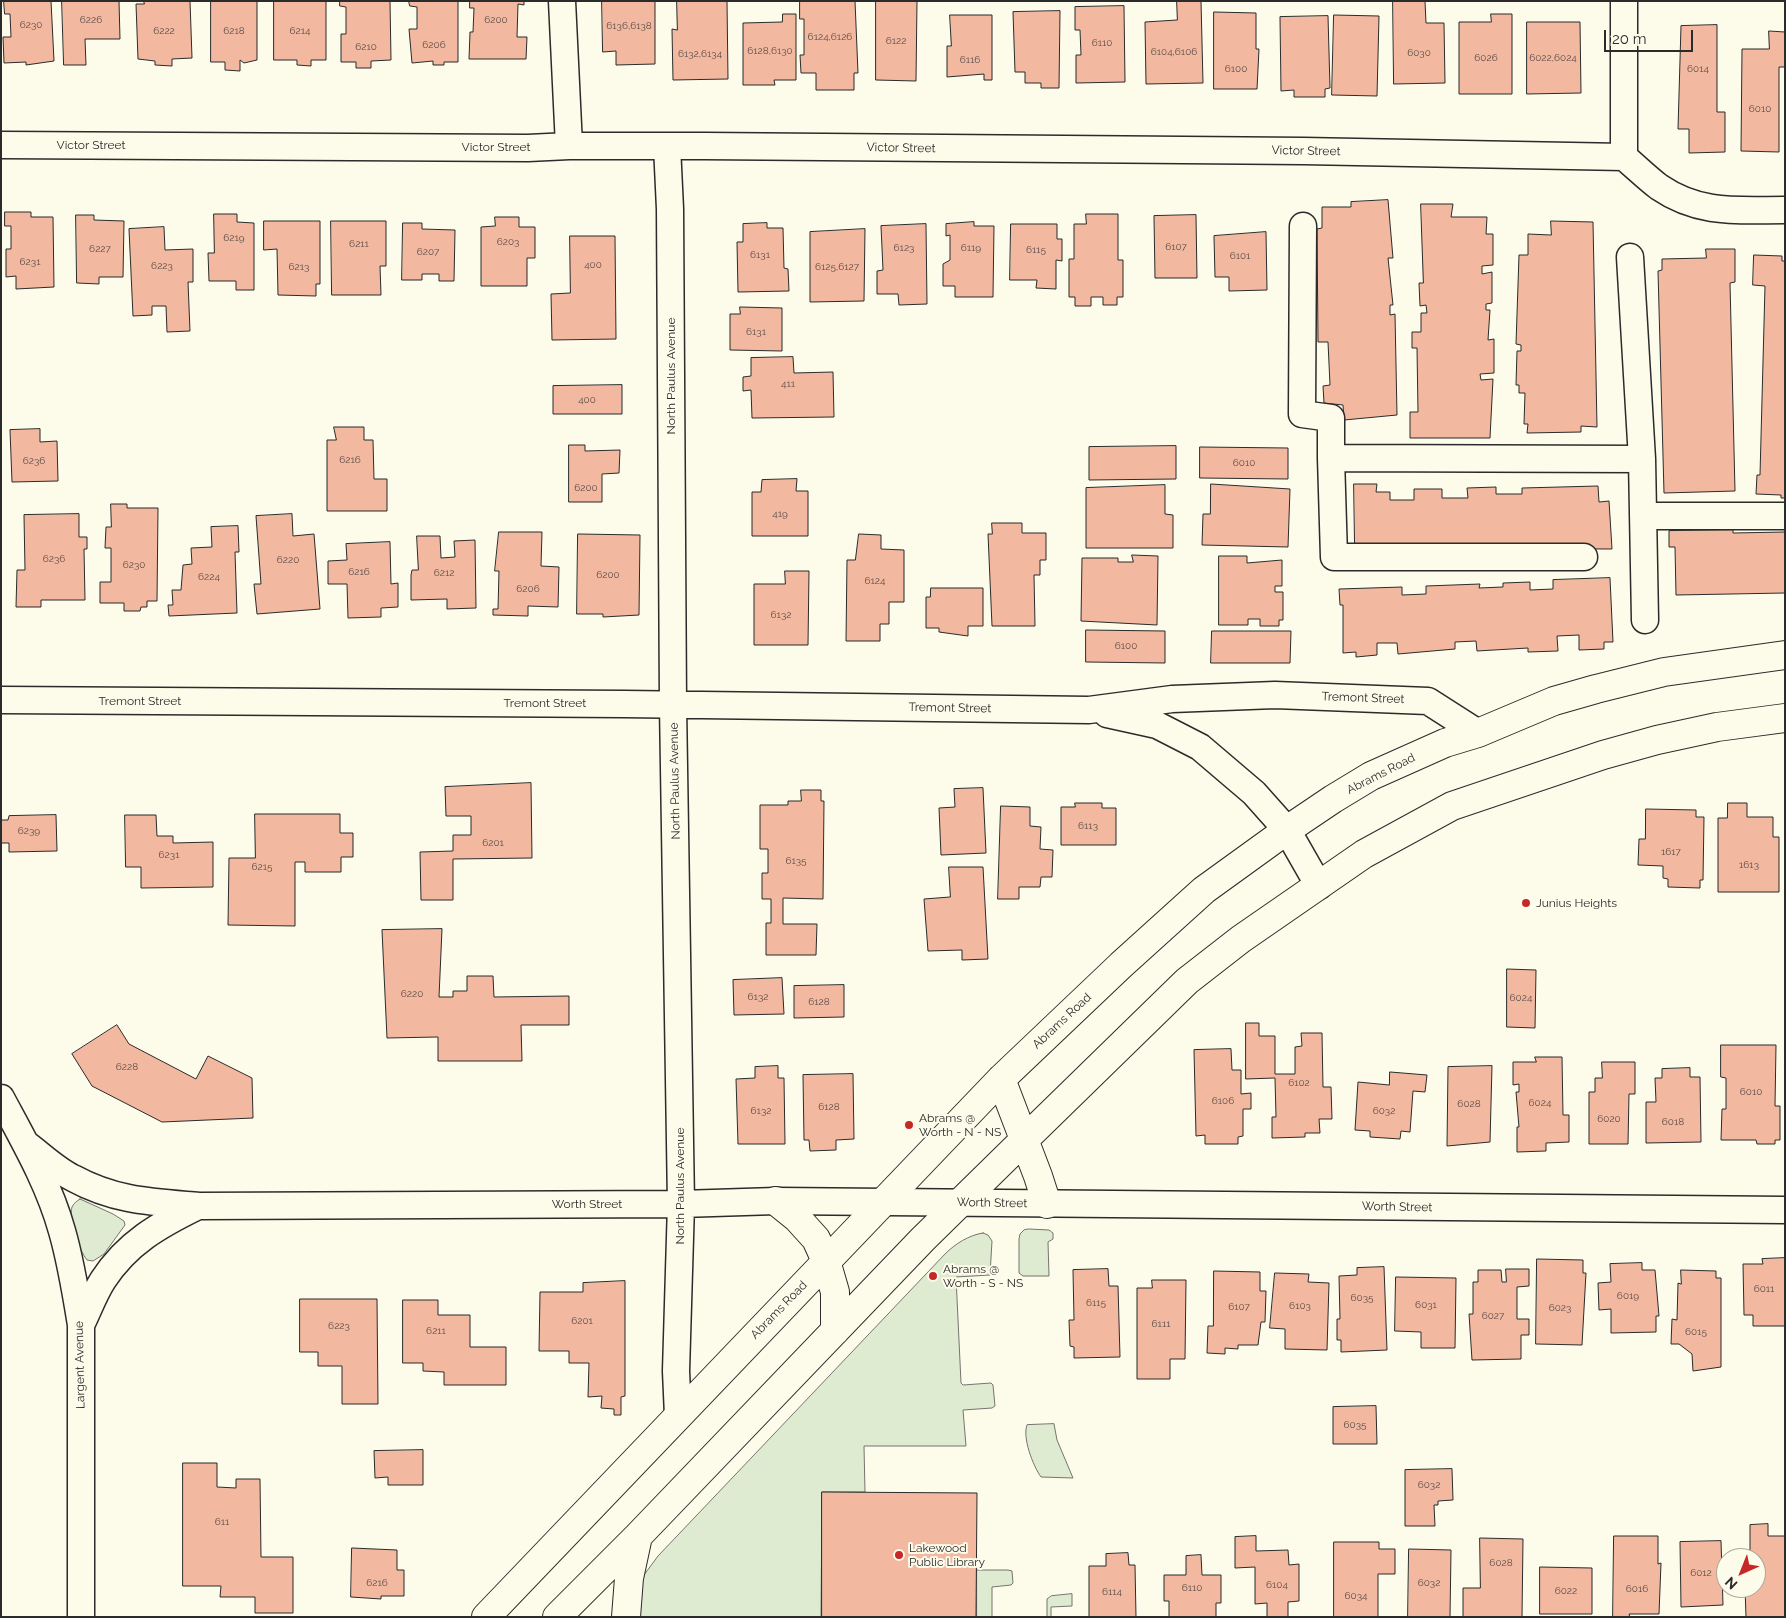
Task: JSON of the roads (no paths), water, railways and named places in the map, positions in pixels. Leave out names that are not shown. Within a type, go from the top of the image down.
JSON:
[{"type":"main road","name":"Abrams Road","points":[[500,1612],[678,1416],[1000,1079],[1204,890],[1333,799],[1372,776],[1445,743],[1478,734],[1554,701],[1596,689],[1664,672],[1785,655]]},
{"type":"main road","points":[[557,1617],[638,1536],[834,1331],[961,1202],[1187,981],[1241,939],[1364,854],[1452,806],[1603,755],[1657,740],[1717,727],[1785,718]]},
{"type":"main road","points":[[1000,1079],[1047,1204]]},
{"type":"main road","points":[[776,1201],[797,1218],[816,1239],[826,1261],[835,1292],[834,1331]]},
{"type":"main road","points":[[626,1617],[630,1578],[638,1536]]},
{"type":"street","points":[[562,1],[569,146]]},
{"type":"street","points":[[1624,1],[1624,157],[1659,186],[1684,201],[1718,210],[1785,210]]},
{"type":"street","name":"Victor Street","points":[[1,145],[518,148],[666,146],[1274,151],[1624,157]]},
{"type":"street","name":"North Paulus Avenue","points":[[666,146],[670,229],[681,1204],[676,1371],[678,1416]]},
{"type":"street","points":[[1303,226],[1302,414],[1330,418],[1334,556],[1584,558]]},
{"type":"street","points":[[1630,256],[1642,459],[1645,620]]},
{"type":"street","points":[[1331,458],[1642,459]]},
{"type":"street","points":[[1643,516],[1785,516]]},
{"type":"street","name":"Tremont Street","points":[[1,700],[1089,710],[1172,699],[1274,695],[1428,701],[1478,734]]},
{"type":"street","name":"Tremont Street","points":[[1089,710],[1157,725],[1200,747],[1254,793],[1287,830],[1319,886]]},
{"type":"street","name":"Largent Avenue","points":[[1,1098],[44,1182],[62,1230],[74,1280],[81,1325],[81,1617]]},
{"type":"street","name":"Worth Street","points":[[26,1144],[71,1178],[111,1195],[147,1202],[199,1206],[681,1204],[776,1201],[1785,1210]]},
{"type":"street","name":"Worth Street","points":[[81,1325],[102,1281],[117,1261],[144,1236],[199,1206]]},
{"type":"place","name":"Junius Heights","points":[[1526,903]]},
{"type":"place","name":"Abrams @ Worth - N - NS","points":[[909,1125]]},
{"type":"place","name":"Abrams @ Worth - S - NS","points":[[933,1276]]},
{"type":"place","name":"Lakewood Public Library","points":[[899,1555]]}]
